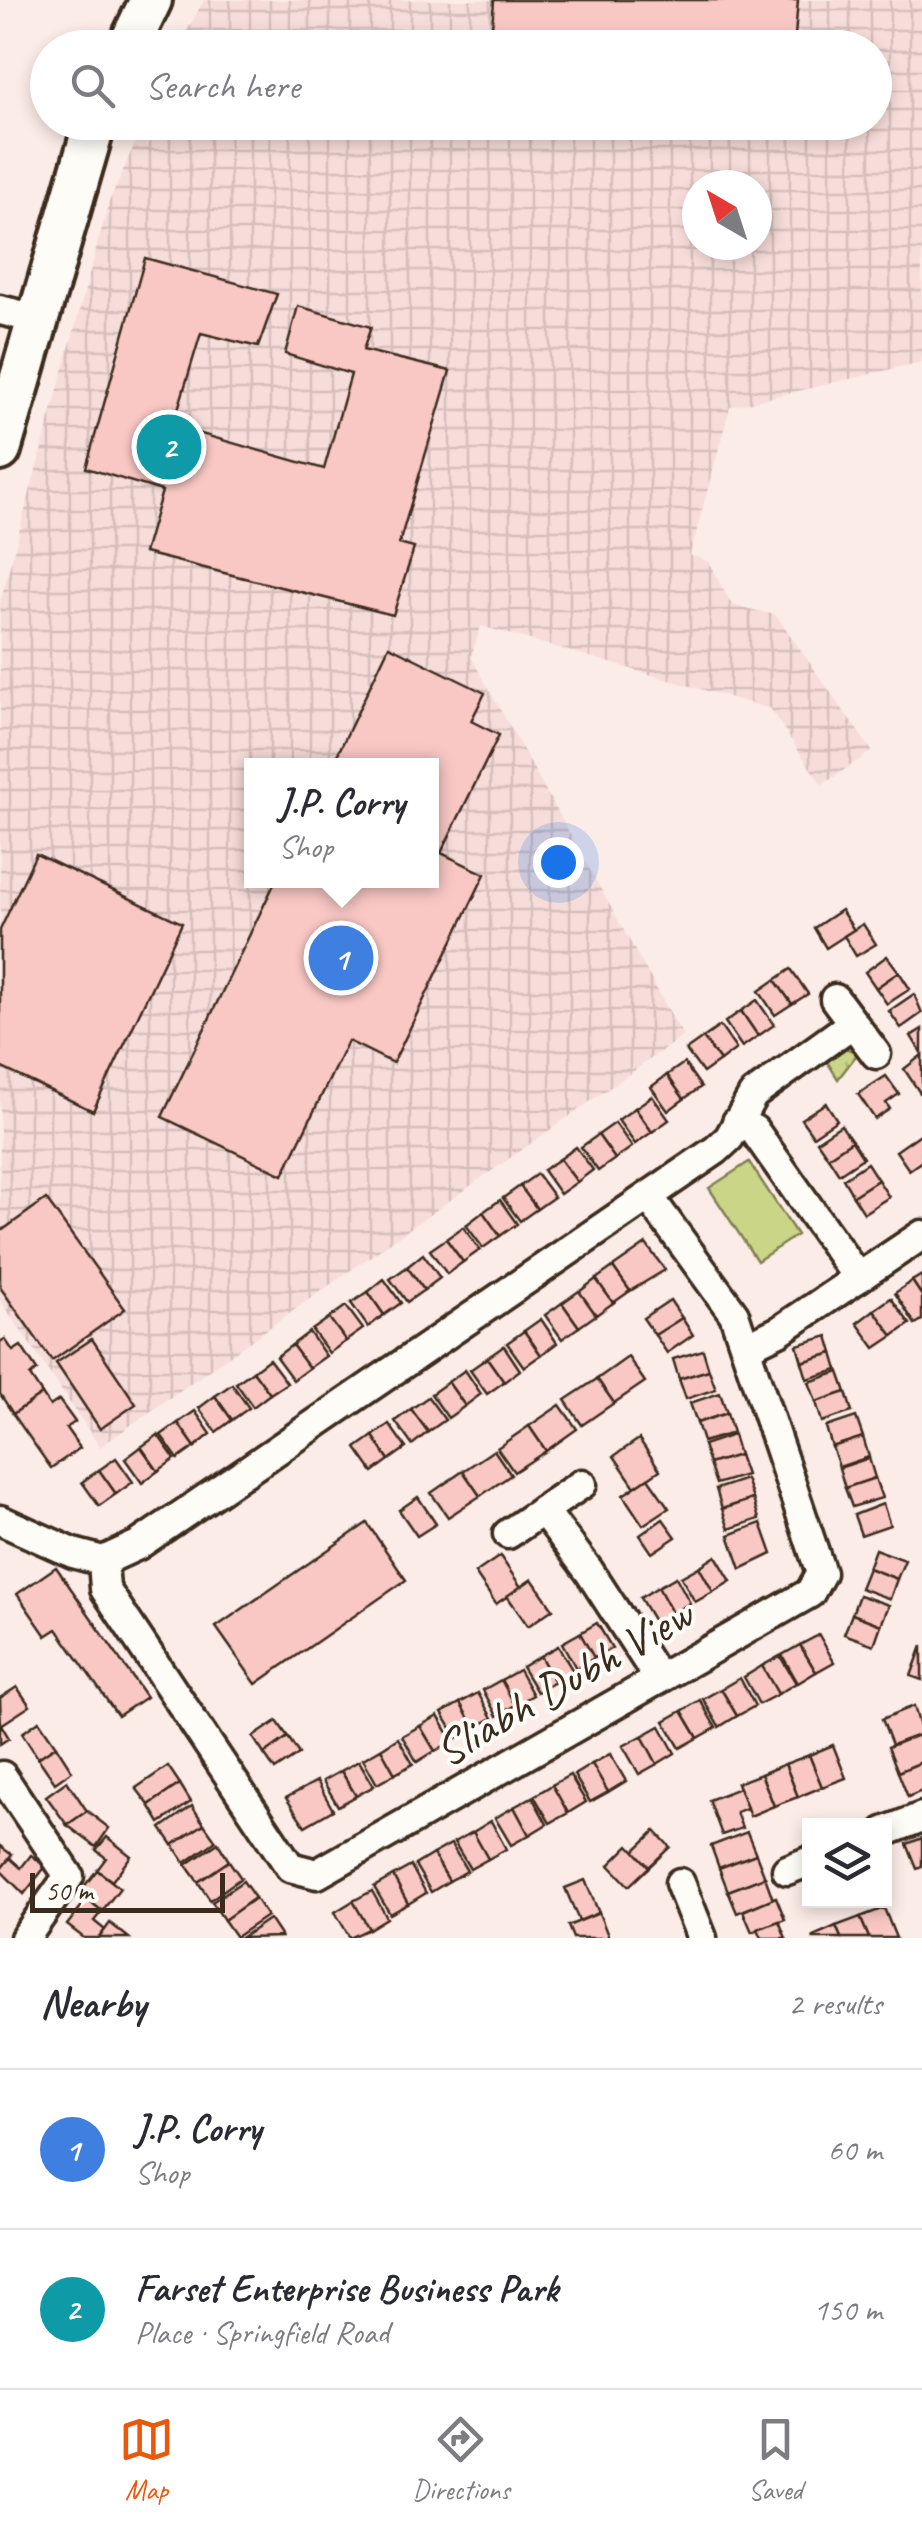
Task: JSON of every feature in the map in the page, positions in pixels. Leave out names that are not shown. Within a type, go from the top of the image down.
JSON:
[{"type":"highway","points":[[137,30],[151,0]]},
{"type":"highway","points":[[0,450],[18,314],[88,140]]},
{"type":"street","points":[[835,998],[876,1054]]},
{"type":"street","points":[[0,1520],[73,1553],[103,1561],[138,1545],[700,1161],[729,1138],[752,1095],[853,1023]]},
{"type":"street","points":[[737,1122],[754,1130],[858,1278]]},
{"type":"street","name":"Sliabh Dubh View","points":[[103,1561],[105,1589],[290,1867],[317,1874],[810,1594],[821,1573],[734,1314],[649,1197]]},
{"type":"street","points":[[746,1347],[779,1331],[922,1235]]},
{"type":"street","points":[[508,1534],[582,1484]]},
{"type":"street","points":[[543,1510],[589,1571],[660,1679]]},
{"type":"street","points":[[2,1776],[69,1876],[25,1938]]},
{"type":"street","points":[[892,1829],[922,1817]]},
{"type":"street","points":[[680,1883],[702,1938]]},
{"type":"street","points":[[0,1933],[6,1938]]},
{"type":"shaded area","points":[[204,0],[922,0],[922,362],[730,407],[690,555],[708,561],[732,605],[776,615],[872,751],[822,785],[770,709],[481,626],[471,657],[683,1036],[100,1447],[0,1300],[0,602],[109,202],[136,140],[892,140],[892,30],[187,30]]},
{"type":"green space","points":[[843,1047],[858,1053],[838,1079],[824,1057]]},
{"type":"green space","points":[[749,1162],[797,1235],[757,1261],[709,1188]]},
{"type":"building","points":[[494,0],[798,0],[796,30],[492,28]]},
{"type":"building","points":[[145,258],[277,294],[258,347],[201,333],[173,426],[324,469],[351,374],[285,354],[298,306],[371,327],[363,350],[450,371],[399,544],[414,548],[393,615],[144,553],[162,491],[86,468]]},
{"type":"building","points":[[389,646],[485,693],[471,721],[499,735],[441,853],[485,874],[393,1063],[348,1041],[283,1175],[162,1117],[272,888],[439,888],[439,758],[336,758]]},
{"type":"building","points":[[36,854],[182,923],[93,1111],[0,1067],[0,930]]},
{"type":"building","points":[[841,910],[854,930],[826,948],[814,928]]},
{"type":"building","points":[[863,924],[876,944],[856,956],[844,936]]},
{"type":"building","points":[[887,956],[899,972],[876,988],[865,972]]},
{"type":"building","points":[[791,969],[808,994],[792,1004],[775,980]]},
{"type":"building","points":[[899,972],[910,989],[887,1004],[876,988]]},
{"type":"building","points":[[775,980],[792,1004],[775,1015],[759,991]]},
{"type":"building","points":[[914,994],[922,1013],[901,1028],[889,1011]]},
{"type":"building","points":[[757,1000],[774,1025],[758,1036],[741,1011]]},
{"type":"building","points":[[741,1011],[758,1036],[742,1047],[725,1022]]},
{"type":"building","points":[[720,1026],[736,1049],[720,1061],[703,1038]]},
{"type":"building","points":[[922,1029],[922,1054],[911,1036]]},
{"type":"building","points":[[703,1038],[720,1061],[703,1073],[686,1050]]},
{"type":"building","points":[[922,1055],[922,1096],[904,1069]]},
{"type":"building","points":[[684,1063],[701,1087],[684,1099],[667,1075]]},
{"type":"building","points":[[667,1075],[684,1099],[668,1111],[651,1087]]},
{"type":"building","points":[[886,1076],[899,1094],[886,1103],[890,1109],[875,1119],[858,1094]]},
{"type":"building","points":[[652,1096],[669,1120],[652,1132],[635,1108]]},
{"type":"building","points":[[826,1103],[837,1120],[813,1136],[801,1119]]},
{"type":"building","points":[[635,1108],[652,1132],[635,1144],[618,1120]]},
{"type":"building","points":[[615,1123],[632,1147],[615,1159],[598,1135]]},
{"type":"building","points":[[841,1125],[852,1141],[828,1157],[817,1141]]},
{"type":"building","points":[[922,1133],[922,1161],[909,1170],[896,1151]]},
{"type":"building","points":[[598,1135],[615,1159],[598,1171],[581,1147]]},
{"type":"building","points":[[852,1141],[863,1158],[839,1174],[828,1157]]},
{"type":"building","points":[[576,1147],[593,1170],[577,1182],[560,1159]]},
{"type":"building","points":[[560,1159],[577,1182],[560,1194],[543,1170]]},
{"type":"building","points":[[867,1163],[878,1180],[853,1196],[843,1179]]},
{"type":"building","points":[[537,1174],[554,1197],[537,1209],[520,1186]]},
{"type":"building","points":[[878,1180],[889,1197],[864,1213],[853,1196]]},
{"type":"building","points":[[520,1186],[537,1209],[520,1221],[503,1198]]},
{"type":"building","points":[[46,1199],[125,1309],[52,1361],[0,1287],[0,1232]]},
{"type":"building","points":[[500,1200],[517,1224],[500,1236],[483,1212]]},
{"type":"building","points":[[483,1212],[500,1236],[483,1248],[466,1225]]},
{"type":"building","points":[[463,1227],[480,1250],[463,1262],[446,1239]]},
{"type":"building","points":[[446,1239],[463,1262],[447,1274],[430,1250]]},
{"type":"building","points":[[646,1244],[665,1270],[630,1291],[613,1267]]},
{"type":"building","points":[[423,1254],[440,1278],[424,1290],[407,1267]]},
{"type":"building","points":[[407,1267],[424,1290],[407,1302],[390,1279]]},
{"type":"building","points":[[613,1267],[630,1291],[613,1303],[596,1279]]},
{"type":"building","points":[[922,1275],[922,1296],[912,1281]]},
{"type":"building","points":[[384,1279],[401,1303],[384,1315],[368,1292]]},
{"type":"building","points":[[596,1279],[613,1303],[596,1315],[579,1292]]},
{"type":"building","points":[[912,1281],[922,1296],[922,1320],[915,1324],[895,1293]]},
{"type":"building","points":[[579,1291],[596,1315],[579,1327],[562,1303]]},
{"type":"building","points":[[368,1292],[384,1315],[368,1327],[351,1303]]},
{"type":"building","points":[[891,1298],[910,1324],[893,1336],[874,1310]]},
{"type":"building","points":[[670,1300],[682,1318],[655,1335],[643,1318]]},
{"type":"building","points":[[562,1303],[579,1327],[562,1339],[545,1315]]},
{"type":"building","points":[[346,1306],[363,1329],[346,1341],[329,1318]]},
{"type":"building","points":[[874,1310],[893,1336],[875,1348],[857,1323]]},
{"type":"building","points":[[329,1318],[346,1341],[329,1353],[312,1330]]},
{"type":"building","points":[[682,1318],[693,1335],[667,1353],[655,1335]]},
{"type":"building","points":[[541,1319],[557,1343],[541,1355],[524,1331]]},
{"type":"building","points":[[524,1331],[541,1355],[524,1367],[507,1343]]},
{"type":"building","points":[[309,1332],[326,1356],[309,1368],[292,1345]]},
{"type":"building","points":[[828,1336],[833,1353],[802,1362],[797,1345]]},
{"type":"building","points":[[5,1339],[13,1351],[21,1346],[37,1370],[30,1376],[42,1394],[13,1414],[0,1394],[0,1342]]},
{"type":"building","points":[[92,1339],[136,1404],[100,1429],[56,1363]]},
{"type":"building","points":[[292,1345],[309,1368],[293,1380],[276,1357]]},
{"type":"building","points":[[504,1346],[520,1370],[504,1382],[487,1358]]},
{"type":"building","points":[[703,1350],[709,1370],[679,1379],[673,1359]]},
{"type":"building","points":[[833,1353],[838,1370],[807,1379],[802,1362]]},
{"type":"building","points":[[628,1357],[645,1382],[614,1403],[597,1379]]},
{"type":"building","points":[[487,1358],[504,1382],[487,1394],[470,1370]]},
{"type":"building","points":[[269,1359],[287,1383],[270,1394],[253,1371]]},
{"type":"building","points":[[465,1370],[481,1394],[465,1406],[448,1382]]},
{"type":"building","points":[[709,1370],[716,1389],[686,1399],[679,1379]]},
{"type":"building","points":[[253,1371],[270,1394],[253,1407],[236,1383]]},
{"type":"building","points":[[839,1372],[846,1392],[816,1402],[809,1382]]},
{"type":"building","points":[[597,1379],[614,1403],[582,1425],[565,1400]]},
{"type":"building","points":[[448,1382],[465,1406],[448,1418],[431,1394]]},
{"type":"building","points":[[232,1384],[249,1408],[232,1420],[215,1396]]},
{"type":"building","points":[[846,1392],[852,1412],[822,1422],[816,1402]]},
{"type":"building","points":[[720,1393],[727,1413],[697,1423],[690,1403]]},
{"type":"building","points":[[42,1394],[50,1406],[59,1400],[75,1422],[66,1428],[80,1448],[51,1468],[13,1414]]},
{"type":"building","points":[[215,1396],[232,1420],[216,1432],[199,1408]]},
{"type":"building","points":[[428,1397],[445,1420],[428,1432],[411,1409]]},
{"type":"building","points":[[560,1405],[577,1429],[546,1451],[529,1426]]},
{"type":"building","points":[[411,1409],[428,1432],[412,1445],[395,1421]]},
{"type":"building","points":[[195,1411],[211,1434],[195,1447],[178,1423]]},
{"type":"building","points":[[727,1413],[733,1433],[703,1442],[697,1423]]},
{"type":"building","points":[[856,1417],[863,1437],[832,1447],[826,1427]]},
{"type":"building","points":[[178,1423],[195,1447],[178,1459],[161,1435]]},
{"type":"building","points":[[389,1424],[406,1448],[389,1460],[373,1436]]},
{"type":"building","points":[[529,1426],[546,1451],[514,1472],[497,1448]]},
{"type":"building","points":[[158,1435],[175,1459],[158,1471],[141,1447]]},
{"type":"building","points":[[733,1435],[739,1455],[709,1464],[703,1445]]},
{"type":"building","points":[[373,1436],[389,1460],[373,1472],[356,1448]]},
{"type":"building","points":[[863,1437],[869,1457],[839,1467],[832,1447]]},
{"type":"building","points":[[639,1439],[660,1470],[635,1487],[614,1456]]},
{"type":"building","points":[[141,1447],[158,1471],[142,1483],[125,1459]]},
{"type":"building","points":[[494,1450],[511,1475],[480,1496],[463,1471]]},
{"type":"building","points":[[739,1455],[746,1475],[716,1484],[709,1464]]},
{"type":"building","points":[[116,1458],[133,1482],[116,1494],[99,1470]]},
{"type":"building","points":[[869,1458],[875,1478],[845,1488],[839,1468]]},
{"type":"building","points":[[99,1470],[116,1494],[99,1506],[82,1482]]},
{"type":"building","points":[[463,1471],[480,1496],[448,1517],[431,1493]]},
{"type":"building","points":[[648,1478],[669,1508],[643,1525],[623,1495]]},
{"type":"building","points":[[875,1478],[882,1498],[852,1507],[845,1488]]},
{"type":"building","points":[[746,1479],[753,1499],[722,1509],[716,1489]]},
{"type":"building","points":[[418,1497],[436,1524],[417,1536],[399,1510]]},
{"type":"building","points":[[753,1499],[759,1519],[729,1529],[722,1509]]},
{"type":"building","points":[[883,1504],[890,1525],[861,1535],[854,1515]]},
{"type":"building","points":[[663,1519],[676,1537],[652,1553],[640,1535]]},
{"type":"building","points":[[367,1523],[406,1580],[256,1684],[216,1627]]},
{"type":"building","points":[[761,1523],[772,1554],[741,1569],[729,1535]]},
{"type":"building","points":[[875,1549],[905,1560],[897,1579],[868,1568]]},
{"type":"building","points":[[500,1556],[521,1587],[496,1604],[475,1573]]},
{"type":"building","points":[[716,1556],[731,1581],[713,1592],[699,1567]]},
{"type":"building","points":[[56,1567],[146,1697],[118,1716],[57,1629],[46,1636],[17,1594]]},
{"type":"building","points":[[699,1567],[713,1592],[695,1602],[681,1577]]},
{"type":"building","points":[[868,1568],[897,1579],[890,1599],[860,1588]]},
{"type":"building","points":[[676,1577],[690,1603],[672,1613],[658,1587]]},
{"type":"building","points":[[532,1579],[553,1609],[528,1626],[507,1596]]},
{"type":"building","points":[[658,1587],[672,1613],[655,1623],[640,1598]]},
{"type":"building","points":[[859,1595],[889,1605],[881,1625],[852,1614]]},
{"type":"building","points":[[852,1614],[881,1625],[874,1645],[844,1634]]},
{"type":"building","points":[[597,1623],[612,1648],[594,1658],[580,1633]]},
{"type":"building","points":[[580,1633],[594,1658],[576,1668],[562,1643]]},
{"type":"building","points":[[819,1635],[834,1662],[816,1672],[800,1645]]},
{"type":"building","points":[[800,1645],[816,1672],[798,1683],[782,1655]]},
{"type":"building","points":[[558,1646],[573,1671],[555,1682],[540,1656]]},
{"type":"building","points":[[922,1646],[922,1680],[911,1676]]},
{"type":"building","points":[[540,1656],[555,1682],[537,1692],[522,1667]]},
{"type":"building","points":[[780,1656],[796,1683],[778,1694],[762,1666]]},
{"type":"building","points":[[762,1666],[778,1694],[759,1704],[744,1677]]},
{"type":"building","points":[[519,1670],[533,1695],[515,1705],[501,1680]]},
{"type":"building","points":[[740,1678],[755,1706],[737,1716],[721,1689]]},
{"type":"building","points":[[501,1680],[515,1705],[497,1716],[483,1690]]},
{"type":"building","points":[[17,1687],[30,1706],[1,1725],[0,1698]]},
{"type":"building","points":[[721,1689],[737,1716],[719,1727],[703,1699]]},
{"type":"building","points":[[478,1693],[492,1718],[474,1728],[460,1703]]},
{"type":"building","points":[[700,1700],[716,1728],[698,1738],[682,1711]]},
{"type":"building","points":[[460,1703],[474,1728],[457,1738],[442,1713]]},
{"type":"building","points":[[914,1706],[922,1734],[892,1745],[882,1719]]},
{"type":"building","points":[[682,1711],[698,1738],[680,1748],[664,1721]]},
{"type":"building","points":[[438,1716],[453,1741],[435,1751],[420,1726]]},
{"type":"building","points":[[39,1721],[56,1746],[38,1758],[22,1733]]},
{"type":"building","points":[[277,1721],[288,1737],[264,1754],[253,1737]]},
{"type":"building","points":[[0,1723],[9,1738],[0,1744]]},
{"type":"building","points":[[420,1726],[435,1751],[417,1762],[402,1736]]},
{"type":"building","points":[[660,1726],[675,1753],[657,1764],[642,1736]]},
{"type":"building","points":[[921,1734],[922,1762],[898,1772],[888,1747]]},
{"type":"building","points":[[642,1736],[657,1764],[639,1774],[623,1746]]},
{"type":"building","points":[[288,1737],[299,1754],[275,1770],[264,1754]]},
{"type":"building","points":[[398,1738],[413,1764],[395,1774],[381,1749]]},
{"type":"building","points":[[833,1745],[846,1778],[822,1787],[809,1755]]},
{"type":"building","points":[[56,1746],[72,1771],[55,1783],[38,1758]]},
{"type":"building","points":[[381,1749],[395,1774],[377,1784],[363,1759]]},
{"type":"building","points":[[610,1754],[626,1781],[608,1792],[592,1764]]},
{"type":"building","points":[[809,1755],[822,1787],[798,1797],[785,1764]]},
{"type":"building","points":[[359,1761],[374,1786],[356,1796],[341,1771]]},
{"type":"building","points":[[922,1762],[922,1791],[908,1797],[898,1772]]},
{"type":"building","points":[[592,1764],[608,1792],[590,1802],[574,1775]]},
{"type":"building","points":[[785,1764],[798,1797],[774,1806],[761,1774]]},
{"type":"building","points":[[168,1766],[180,1784],[149,1805],[136,1788]]},
{"type":"building","points":[[341,1771],[356,1796],[338,1806],[323,1781]]},
{"type":"building","points":[[761,1774],[774,1806],[750,1816],[737,1783]]},
{"type":"building","points":[[570,1775],[586,1802],[568,1813],[552,1785]]},
{"type":"building","points":[[67,1781],[87,1811],[67,1825],[46,1796]]},
{"type":"building","points":[[317,1781],[333,1810],[305,1826],[286,1798]]},
{"type":"building","points":[[180,1784],[191,1802],[160,1823],[149,1805]]},
{"type":"building","points":[[552,1785],[568,1813],[550,1823],[534,1796]]},
{"type":"building","points":[[739,1788],[747,1808],[736,1812],[742,1828],[722,1835],[709,1800]]},
{"type":"building","points":[[532,1797],[547,1824],[529,1835],[514,1807]]},
{"type":"building","points":[[192,1806],[204,1824],[173,1845],[161,1828]]},
{"type":"building","points":[[514,1807],[529,1835],[511,1845],[495,1818]]},
{"type":"building","points":[[87,1811],[109,1828],[96,1847],[67,1825]]},
{"type":"building","points":[[491,1821],[506,1849],[488,1859],[473,1832]]},
{"type":"building","points":[[204,1824],[216,1841],[185,1863],[173,1845]]},
{"type":"building","points":[[655,1831],[670,1847],[649,1867],[634,1851]]},
{"type":"building","points":[[473,1832],[488,1859],[470,1869],[454,1842]]},
{"type":"building","points":[[747,1832],[756,1854],[719,1868],[711,1846]]},
{"type":"building","points":[[107,1837],[131,1856],[112,1881],[97,1870],[106,1858],[96,1850]]},
{"type":"building","points":[[922,1838],[922,1867],[917,1869],[907,1844]]},
{"type":"building","points":[[218,1843],[229,1861],[198,1882],[186,1865]]},
{"type":"building","points":[[451,1844],[467,1871],[449,1881],[433,1854]]},
{"type":"building","points":[[629,1845],[649,1867],[629,1886],[609,1865]]},
{"type":"building","points":[[0,1846],[12,1855],[0,1870]]},
{"type":"building","points":[[433,1854],[449,1881],[431,1892],[415,1865]]},
{"type":"building","points":[[756,1854],[765,1877],[728,1891],[719,1868]]},
{"type":"building","points":[[31,1855],[46,1866],[24,1894],[0,1870],[10,1858],[21,1868]]},
{"type":"building","points":[[229,1861],[241,1878],[210,1900],[198,1882]]},
{"type":"building","points":[[411,1866],[426,1893],[408,1904],[393,1876]]},
{"type":"building","points":[[97,1870],[120,1888],[102,1911],[79,1893]]},
{"type":"building","points":[[393,1876],[408,1904],[390,1914],[374,1887]]},
{"type":"building","points":[[765,1877],[773,1899],[737,1913],[728,1891]]},
{"type":"building","points":[[585,1880],[599,1913],[579,1921],[565,1888]]},
{"type":"building","points":[[243,1881],[255,1898],[224,1920],[212,1902]]},
{"type":"building","points":[[372,1891],[387,1918],[369,1929],[353,1901]]},
{"type":"building","points":[[776,1897],[785,1919],[752,1932],[743,1911]]},
{"type":"building","points":[[255,1898],[267,1916],[236,1937],[224,1920]]},
{"type":"building","points":[[87,1899],[102,1911],[94,1921],[105,1930],[99,1938],[84,1938],[67,1925]]},
{"type":"building","points":[[353,1901],[369,1929],[350,1938],[335,1912]]},
{"type":"building","points":[[884,1908],[896,1938],[869,1938],[860,1917]]},
{"type":"building","points":[[599,1913],[609,1938],[573,1938],[568,1926]]},
{"type":"building","points":[[860,1917],[869,1938],[841,1938],[836,1926]]},
{"type":"building","points":[[269,1919],[281,1937],[241,1938]]},
{"type":"building","points":[[779,1921],[786,1938],[762,1938],[758,1929]]},
{"type":"building","points":[[110,1923],[129,1938],[99,1938]]},
{"type":"building","points":[[836,1926],[841,1938],[813,1938],[813,1936]]},
{"type":"place","name":"Farset Enterprise Business Park","points":[[169,447]]},
{"type":"place","name":"J.P. Corry","points":[[341,958]]}]
